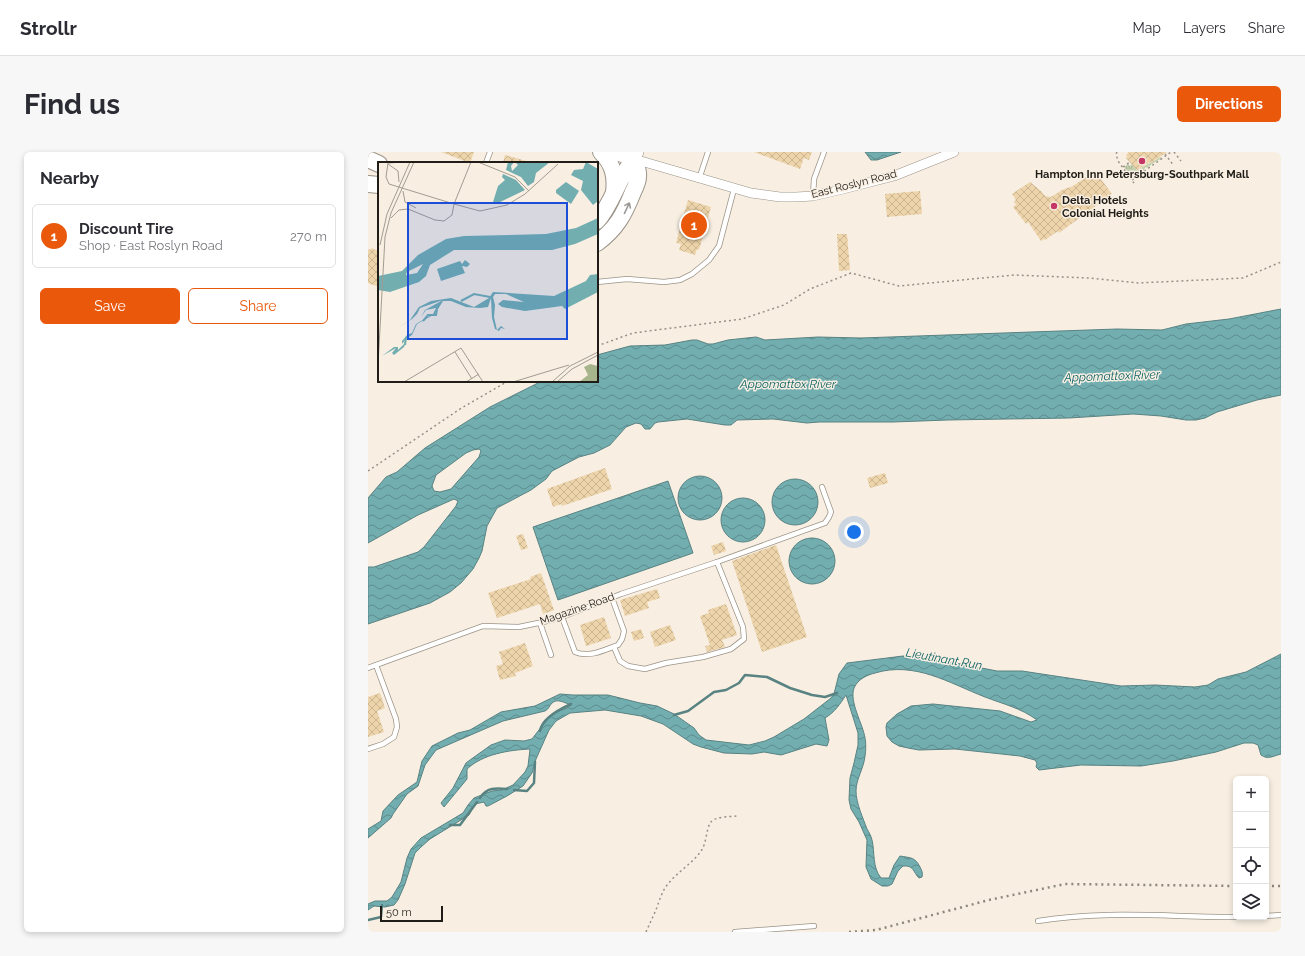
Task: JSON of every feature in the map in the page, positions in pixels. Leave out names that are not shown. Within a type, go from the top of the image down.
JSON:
[{"type":"highway","points":[[601,152],[610,162],[614,174],[614,196]]},
{"type":"highway","points":[[598,220],[604,214],[626,170],[635,156]]},
{"type":"highway","points":[[598,242],[614,229],[630,201],[638,179],[638,169],[635,156]]},
{"type":"highway","points":[[368,159],[378,164]]},
{"type":"highway","points":[[368,184],[378,185]]},
{"type":"main road","points":[[610,152],[635,156]]},
{"type":"street","name":"East Roslyn Road","points":[[635,156],[734,189],[780,197],[813,196],[894,176],[954,152]]},
{"type":"lane","points":[[486,162],[490,152]]},
{"type":"lane","points":[[699,178],[708,152]]},
{"type":"lane","points":[[813,196],[814,179],[824,152]]},
{"type":"lane","points":[[598,282],[627,279],[664,282],[680,280],[692,274],[709,260],[719,246],[734,189]]},
{"type":"lane","name":"Magazine Road","points":[[368,668],[483,626],[490,625],[508,628],[540,623],[562,617],[825,523],[831,512],[822,487]]},
{"type":"lane","points":[[614,647],[620,661],[628,666],[644,669],[666,663],[704,657],[731,649],[744,640],[743,627],[717,562]]},
{"type":"lane","points":[[562,617],[575,652],[582,655],[588,655],[614,647],[618,645],[622,639],[624,631],[612,598]]},
{"type":"lane","points":[[540,623],[551,655]]},
{"type":"lane","points":[[368,749],[383,744],[394,737],[397,727],[396,719],[376,665]]},
{"type":"lane","points":[[1038,921],[1089,915],[1233,917]]},
{"type":"lane","points":[[1269,916],[1281,915]]},
{"type":"lane","points":[[735,932],[814,926]]},
{"type":"path","points":[[1117,152],[1116,154],[1118,159],[1134,183]]},
{"type":"path","points":[[1132,180],[1171,152]]},
{"type":"path","points":[[1174,152],[1181,161]]},
{"type":"path","points":[[1166,155],[1174,166]]},
{"type":"path","points":[[1123,167],[1130,162]]},
{"type":"path","points":[[598,346],[633,333],[742,319],[784,305],[810,289],[851,273],[899,286],[1014,275],[1088,278],[1138,283],[1243,278],[1281,262]]},
{"type":"path","points":[[368,471],[460,409],[506,382]]},
{"type":"path","points":[[646,932],[667,884],[697,857],[705,844],[708,827],[711,822],[719,818],[738,816]]},
{"type":"green space","points":[[1161,157],[1162,158],[1147,168],[1146,167],[1144,169],[1145,170],[1133,179],[1124,167],[1128,164],[1130,166],[1132,164],[1137,170]]},
{"type":"water","points":[[865,152],[901,152],[877,160],[871,160]]},
{"type":"water","name":"Appomattox River","points":[[1281,309],[1281,395],[1257,400],[1196,420],[1133,414],[1069,418],[893,422],[807,423],[773,419],[737,420],[731,425],[687,419],[658,422],[655,423],[650,429],[645,429],[641,424],[636,423],[626,427],[610,445],[594,453],[579,457],[552,471],[546,479],[531,490],[497,508],[487,526],[482,551],[473,569],[461,583],[450,592],[430,603],[368,624],[368,567],[374,567],[418,552],[424,547],[456,506],[458,501],[454,499],[418,515],[368,543],[368,498],[386,477],[397,472],[425,448],[490,407],[540,382],[598,382],[598,355],[630,346],[665,345],[692,340],[713,344],[728,340],[756,337],[765,340],[818,337],[861,338],[1117,329],[1162,330],[1186,324],[1229,319]],"holes":[[[479,449],[481,451],[479,457],[451,489],[440,492],[434,491],[432,486],[436,475],[466,453],[473,450]]]},
{"type":"water","points":[[696,476],[704,476],[709,477],[716,482],[721,489],[721,507],[716,514],[709,519],[696,520],[688,517],[681,510],[678,502],[678,494],[681,486],[688,479]]},
{"type":"water","points":[[795,479],[808,483],[814,489],[818,502],[814,515],[808,521],[795,525],[782,521],[776,515],[772,502],[776,489],[782,483]]},
{"type":"water","points":[[668,481],[693,553],[558,600],[533,527]]},
{"type":"water","points":[[739,498],[747,498],[752,499],[759,504],[764,511],[764,529],[759,536],[752,541],[739,542],[731,539],[724,532],[721,524],[721,516],[724,508],[731,501]]},
{"type":"water","points":[[812,538],[825,542],[831,548],[835,561],[831,574],[825,580],[812,584],[799,580],[793,574],[789,561],[793,548],[799,542]]},
{"type":"water","points":[[1281,654],[1281,754],[1266,757],[1261,755],[1258,745],[1253,743],[1244,743],[1216,752],[1141,766],[1081,765],[1039,770],[1036,767],[1037,763],[1035,760],[1020,756],[955,749],[919,750],[899,746],[892,742],[887,736],[887,723],[897,714],[911,706],[933,704],[1000,711],[1031,722],[1037,720],[1025,712],[932,675],[904,670],[890,670],[872,674],[863,678],[854,688],[853,694],[853,700],[864,732],[866,744],[864,760],[856,787],[856,796],[872,840],[876,869],[881,878],[889,878],[894,865],[900,856],[914,860],[918,864],[922,873],[922,877],[919,878],[911,868],[903,866],[898,871],[892,884],[888,886],[882,886],[871,879],[866,867],[867,840],[851,809],[849,800],[850,778],[858,745],[858,733],[846,695],[829,716],[825,718],[829,740],[827,746],[816,744],[781,755],[764,752],[752,754],[724,753],[701,747],[693,744],[663,724],[641,716],[605,710],[570,713],[556,721],[549,730],[536,759],[532,773],[523,786],[488,806],[486,806],[484,802],[475,804],[469,815],[430,839],[415,853],[405,884],[398,900],[394,905],[385,907],[374,906],[368,910],[368,904],[375,901],[387,901],[392,897],[401,882],[407,858],[411,849],[421,838],[463,813],[474,798],[492,791],[502,790],[513,785],[525,772],[528,766],[530,749],[514,750],[488,756],[473,764],[467,769],[467,779],[444,807],[441,803],[453,788],[466,763],[491,745],[505,740],[524,741],[532,739],[549,717],[571,705],[561,701],[556,701],[545,711],[503,721],[436,750],[425,765],[418,786],[407,794],[391,818],[368,838],[368,829],[381,821],[383,811],[398,795],[417,782],[422,761],[432,746],[458,733],[470,730],[501,712],[535,706],[560,694],[608,695],[657,706],[674,714],[694,728],[699,735],[706,740],[749,745],[774,737],[804,719],[831,698],[834,694],[839,674],[847,663],[903,656],[956,663],[997,671],[1022,671],[1121,686],[1155,685],[1195,687],[1208,685],[1218,679],[1246,672]]},
{"type":"building","points":[[441,152],[474,152],[470,162]]},
{"type":"building","points":[[754,152],[812,152],[809,160],[804,158],[800,169]]},
{"type":"building","name":"Hampton Inn Petersburg-Southpark Mall","points":[[1129,152],[1167,152],[1151,163],[1150,162],[1137,170],[1126,158],[1126,155]]},
{"type":"building","points":[[505,155],[526,161],[526,162],[503,162]]},
{"type":"building","name":"Delta Hotels Colonial Heights","points":[[1095,171],[1112,194],[1059,233],[1058,231],[1045,240],[1044,239],[1041,241],[1028,222],[1026,224],[1013,207],[1016,205],[1014,202],[1016,200],[1012,194],[1030,182],[1045,196],[1051,197],[1062,190],[1073,186]]},
{"type":"building","points":[[920,191],[922,214],[887,217],[885,194]]},
{"type":"building","points":[[688,200],[711,207],[699,250],[697,249],[695,255],[679,250],[681,244],[676,243]]},
{"type":"building","points":[[837,234],[847,234],[850,270],[839,271]]},
{"type":"building","points":[[371,248],[378,251],[378,287],[368,283],[368,249],[371,250]]},
{"type":"building","points":[[605,468],[612,489],[562,506],[561,504],[553,507],[547,489]]},
{"type":"building","points":[[885,473],[888,483],[870,488],[867,478]]},
{"type":"building","points":[[523,534],[528,548],[521,550],[516,536]]},
{"type":"building","points":[[723,542],[726,551],[714,555],[711,546]]},
{"type":"building","points":[[776,545],[807,637],[762,652],[732,561]]},
{"type":"building","points":[[541,573],[554,610],[543,614],[540,604],[497,618],[488,593],[531,579],[530,577]]},
{"type":"building","points":[[657,589],[660,598],[647,602],[649,608],[625,616],[620,600]]},
{"type":"building","points":[[726,604],[737,635],[722,640],[725,647],[707,652],[705,646],[710,645],[700,616],[709,613],[708,610]]},
{"type":"building","points":[[604,617],[611,638],[586,646],[580,625]]},
{"type":"building","points":[[670,625],[676,640],[655,647],[650,632]]},
{"type":"building","points":[[641,629],[644,638],[634,641],[631,632]]},
{"type":"building","points":[[525,643],[533,666],[515,673],[516,676],[500,680],[496,666],[503,664],[499,652]]},
{"type":"building","points":[[380,693],[385,708],[377,711],[384,732],[368,737],[368,697]]},
{"type":"waterway","name":"Lieutinant Run","points":[[674,715],[688,711],[714,692],[726,690],[739,683],[745,675],[767,677],[790,688],[812,695],[825,697],[837,693]]},
{"type":"waterway","name":"Lieutinant Run","points":[[540,731],[541,726],[548,718],[557,711],[571,704]]},
{"type":"waterway","name":"Lieutinant Run","points":[[514,790],[527,791],[534,783],[535,762]]},
{"type":"waterway","name":"Lieutinant Run","points":[[480,798],[489,790],[507,789]]},
{"type":"waterway","name":"Lieutinant Run","points":[[450,825],[460,825],[477,802]]},
{"type":"waterway","name":"Lieutinant Run","points":[[368,920],[381,917],[382,905]]},
{"type":"railway","points":[[849,932],[876,930],[989,900],[1065,884],[1233,886]]},
{"type":"railway","points":[[1269,886],[1281,886]]},
{"type":"place","name":"Hampton Inn Petersburg-Southpark Mall","points":[[1142,161]]},
{"type":"place","name":"Delta Hotels Colonial Heights","points":[[1054,206]]},
{"type":"place","name":"Discount Tire","points":[[694,225]]}]
